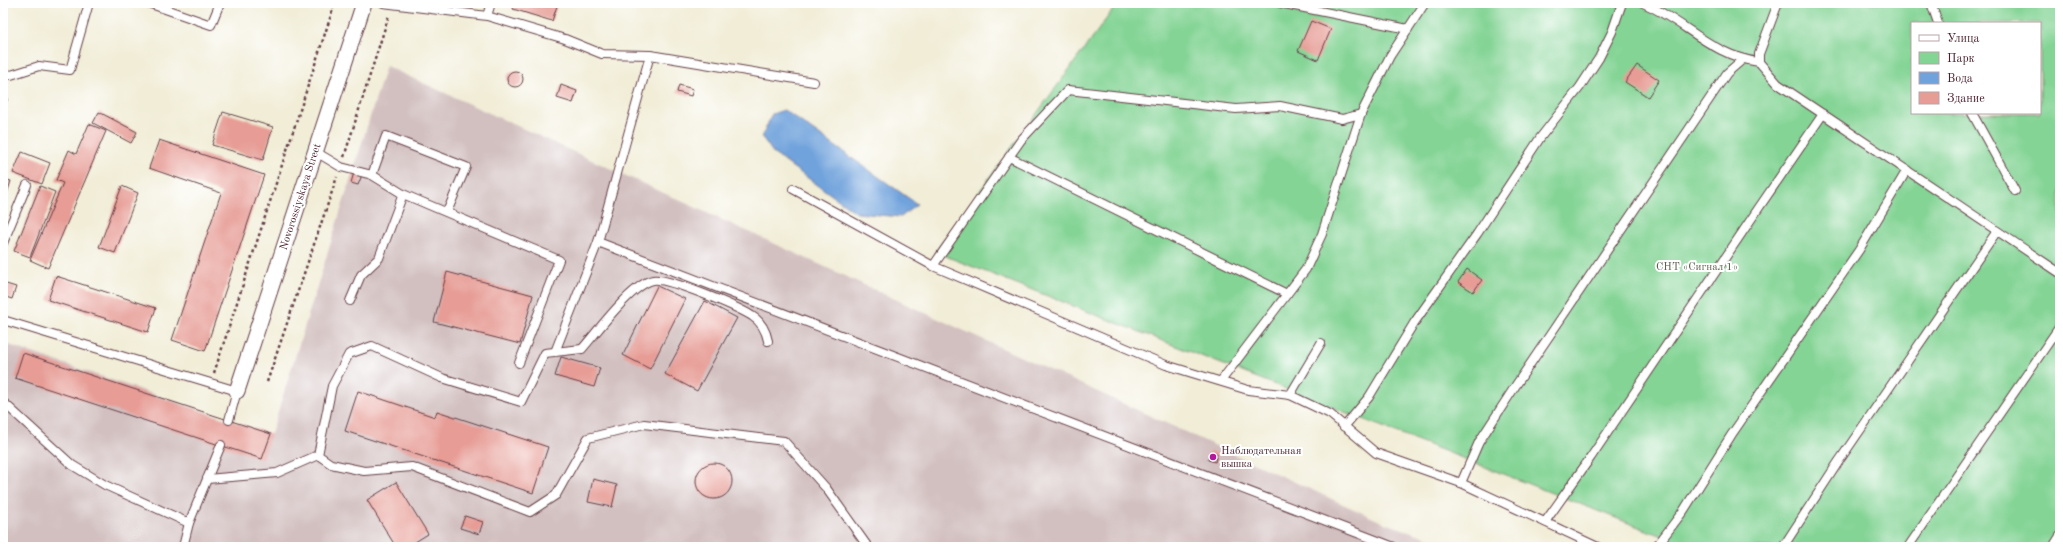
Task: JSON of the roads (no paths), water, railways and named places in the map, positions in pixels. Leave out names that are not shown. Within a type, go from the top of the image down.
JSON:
[{"type":"street","name":"Novorossiyskaya Street","points":[[238,391],[364,3]]},
{"type":"lane","points":[[3,73],[11,75],[39,66],[70,70],[89,3]]},
{"type":"lane","points":[[148,3],[211,25],[220,3]]},
{"type":"lane","points":[[383,3],[487,16],[565,39],[602,54],[650,55],[814,82]]},
{"type":"lane","points":[[487,16],[491,3]]},
{"type":"lane","points":[[1280,3],[1408,29]]},
{"type":"lane","points":[[1221,381],[1306,269],[1316,249],[1361,114],[1390,56],[1425,3]]},
{"type":"lane","points":[[1344,427],[1369,397],[1414,323],[1477,234],[1540,138],[1580,87],[1599,58],[1612,32],[1622,3]]},
{"type":"lane","points":[[1643,3],[1664,12],[1698,37],[1721,50],[1742,60],[1759,62]]},
{"type":"lane","points":[[1778,3],[1759,54],[1759,62],[1778,84],[2060,273]]},
{"type":"lane","points":[[1931,3],[1938,22]]},
{"type":"lane","points":[[555,352],[598,242],[650,55]]},
{"type":"lane","points":[[1461,483],[1479,442],[1516,385],[1727,73],[1742,60]]},
{"type":"lane","points":[[933,266],[1021,140],[1068,90],[1236,109],[1280,106],[1342,119],[1361,114]]},
{"type":"lane","points":[[1545,522],[1591,458],[1823,114]]},
{"type":"lane","points":[[1973,114],[2015,191]]},
{"type":"lane","points":[[372,175],[386,136],[466,167],[447,212]]},
{"type":"lane","points":[[316,152],[341,167],[372,175],[403,194],[559,260],[520,363]]},
{"type":"lane","points":[[1009,157],[1287,294]]},
{"type":"lane","points":[[1653,547],[1659,543],[1684,510],[1732,434],[1855,257],[1907,170]]},
{"type":"lane","points":[[3,243],[27,185]]},
{"type":"lane","points":[[793,189],[933,266],[1166,365],[1248,390],[1290,395],[1330,414],[1376,453],[1461,483],[1598,547]]},
{"type":"lane","points":[[350,301],[361,275],[379,258],[403,194]]},
{"type":"lane","points":[[1784,547],[1839,462],[1997,230]]},
{"type":"lane","points":[[598,242],[1394,547]]},
{"type":"lane","points":[[318,455],[332,386],[349,354],[372,346],[442,378],[521,402],[545,354],[582,349],[636,287],[654,279],[682,286],[753,316],[765,328],[768,341]]},
{"type":"lane","points":[[3,320],[238,391],[229,420]]},
{"type":"lane","points":[[1908,547],[2060,326]]},
{"type":"lane","points":[[1290,395],[1321,344]]},
{"type":"lane","points":[[3,402],[72,465],[105,485],[189,523]]},
{"type":"lane","points":[[318,455],[331,464],[364,471],[412,466],[530,512],[556,495],[588,438],[644,424],[784,441],[826,488],[868,547]]},
{"type":"lane","points":[[183,547],[189,523],[221,445]]},
{"type":"lane","points":[[207,479],[277,474],[318,455]]},
{"type":"lane","points":[[2053,547],[2060,536]]},
{"type":"water","points":[[784,110],[917,204],[901,217],[857,213],[774,154],[762,137],[772,114]]},
{"type":"place","name":"Наблюдательная вышка","points":[[1213,457]]},
{"type":"park label","name":"СНТ «Сигнал 1»","points":[[1697,267]]}]
